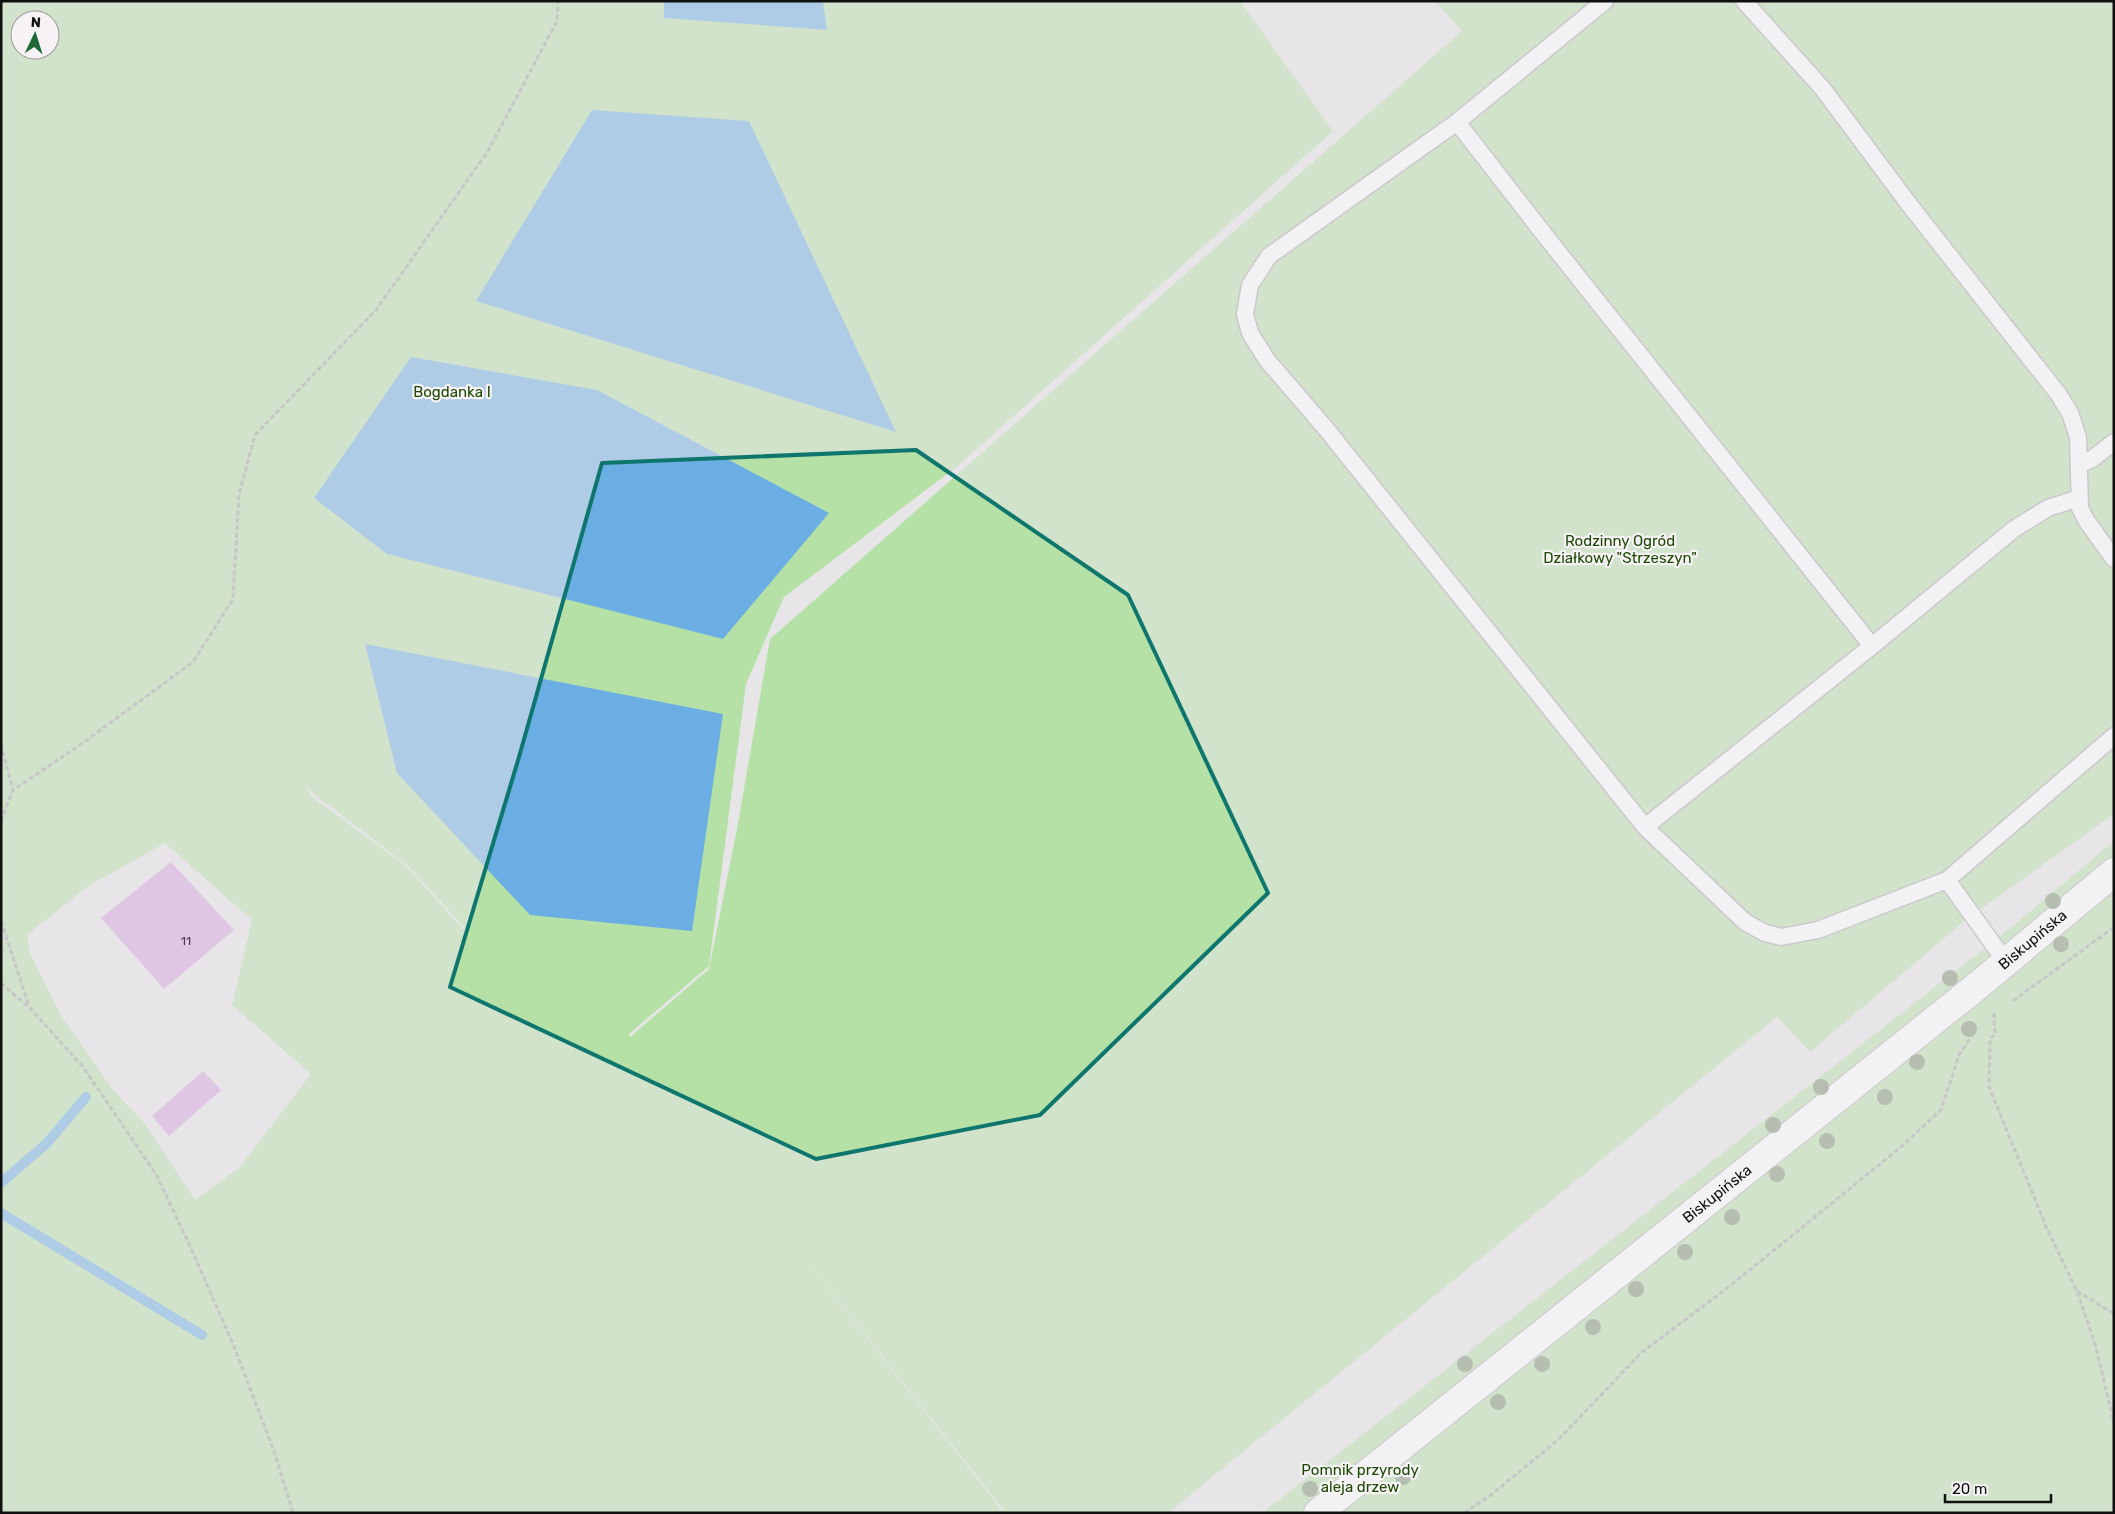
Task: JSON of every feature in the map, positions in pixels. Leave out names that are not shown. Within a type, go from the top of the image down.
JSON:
[{"type":"street","name":"Biskupińska","points":[[1318,1513],[1976,987],[2114,872]]},
{"type":"lane","points":[[1606,1],[1457,122],[1269,256],[1250,285],[1245,314],[1250,333],[1267,360],[1327,430],[1644,828],[1745,922],[1765,933],[1781,936],[1818,930],[1946,880],[2114,736]]},
{"type":"lane","points":[[1744,1],[1824,89],[1908,203],[2059,395],[2070,413],[2078,437],[2080,464],[2078,498],[2080,508],[2086,520],[2114,559]]},
{"type":"lane","points":[[1457,122],[1553,246],[1872,646]]},
{"type":"lane","points":[[2080,464],[2092,459],[2114,442]]},
{"type":"lane","points":[[1644,828],[2014,530],[2048,508],[2078,498]]},
{"type":"lane","points":[[1946,880],[2006,962]]},
{"type":"path","points":[[13,790],[80,745],[193,662],[233,599],[239,494],[254,435],[376,310],[488,151],[557,21],[558,1]]},
{"type":"path","points":[[1,744],[13,790],[1,822]]},
{"type":"path","points":[[1,921],[30,1008]]},
{"type":"path","points":[[2009,1004],[2023,996],[2114,927]]},
{"type":"path","points":[[1,983],[30,1008],[83,1067],[156,1174],[233,1344],[274,1451],[293,1513]]},
{"type":"path","points":[[1976,987],[1994,1012],[1995,1035],[1990,1038],[1989,1087],[2048,1231],[2077,1290],[2095,1344],[2114,1423]]},
{"type":"path","points":[[1988,1018],[2002,1008]]},
{"type":"path","points":[[1464,1513],[1492,1495],[1558,1440],[1642,1352],[1730,1286],[1902,1147],[1941,1110],[1959,1055],[1982,1024]]},
{"type":"path","points":[[2077,1290],[2114,1314]]},
{"type":"highlighted area","points":[[916,450],[1128,595],[1268,893],[1040,1115],[816,1159],[450,987],[519,757],[602,463]]},
{"type":"green space","points":[[1,1],[1240,1],[1333,131],[959,465],[784,597],[746,684],[709,966],[629,1034],[630,1037],[709,969],[737,829],[770,639],[1462,31],[1435,1],[2114,1],[2114,814],[1967,919],[1810,1052],[1777,1017],[1168,1513],[1006,1513],[781,1228],[1004,1513],[1,1513]],"holes":[[[305,784],[314,794],[407,865],[465,928],[464,930],[406,866],[311,796]],[[165,843],[252,920],[232,1005],[311,1074],[240,1167],[195,1200],[145,1124],[113,1090],[60,1014],[30,953],[27,935],[87,887]]]},
{"type":"green space","name":"Pomnik przyrody aleja drzew","points":[[2114,841],[2114,1513],[1262,1513],[2004,933]]},
{"type":"water","points":[[664,1],[823,1],[827,30],[664,18]]},
{"type":"water","points":[[592,110],[749,121],[896,432],[476,301]]},
{"type":"water","points":[[411,357],[597,390],[829,513],[723,639],[387,554],[314,498]]},
{"type":"water","points":[[365,644],[723,714],[692,931],[530,915],[397,773]]},
{"type":"building","points":[[171,862],[234,930],[164,989],[101,918]]},
{"type":"building","points":[[203,1071],[221,1090],[169,1136],[152,1116]]},
{"type":"waterway","points":[[1,1183],[47,1143],[86,1097]]},
{"type":"waterway","points":[[1,1213],[202,1335]]},
{"type":"park label","name":"Bogdanka I","points":[[452,392]]},
{"type":"park label","name":"Rodzinny Ogród Działkowy \"Strzeszyn\"","points":[[1620,550]]}]
